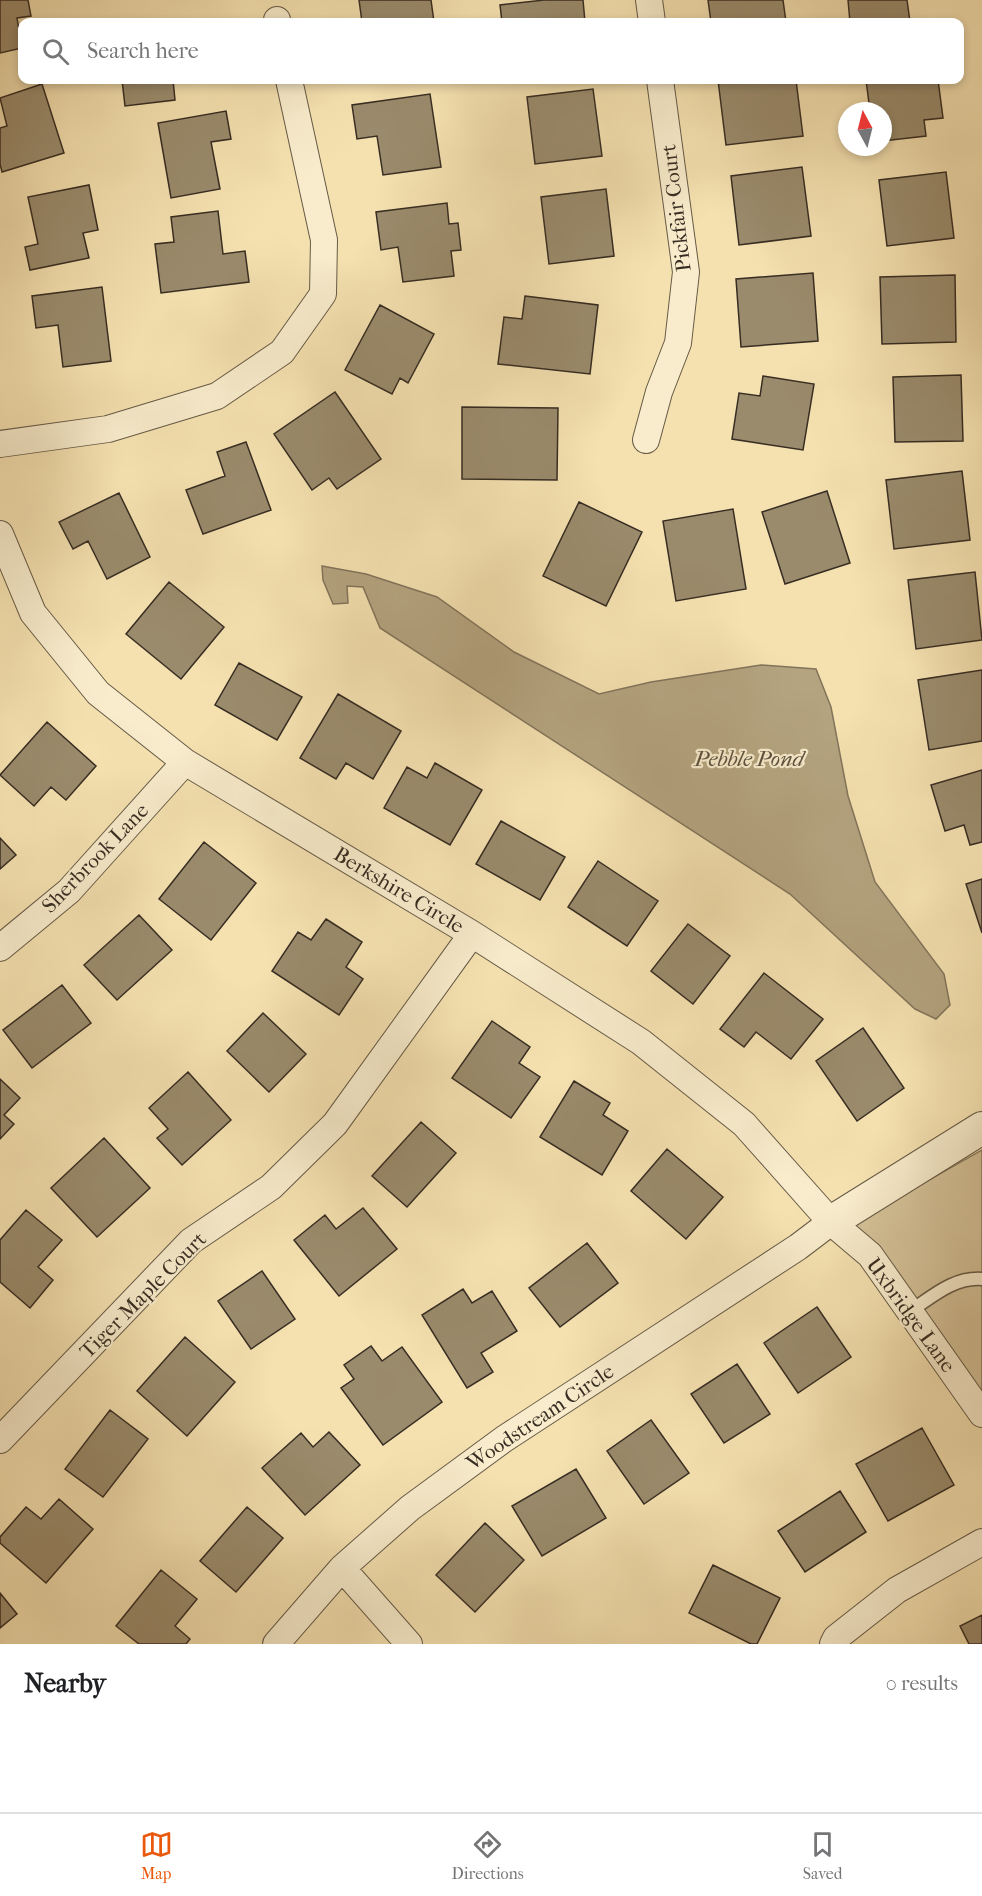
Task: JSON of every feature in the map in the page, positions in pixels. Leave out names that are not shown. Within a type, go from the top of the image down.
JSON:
[{"type":"street","points":[[649,0],[651,18]]},
{"type":"street","points":[[0,444],[108,429],[217,396],[282,352],[323,294],[324,240],[291,84]]},
{"type":"street","name":"Pickfair Court","points":[[646,440],[659,392],[678,343],[686,272],[661,84]]},
{"type":"street","name":"Berkshire Circle","points":[[0,534],[33,613],[98,693],[184,762],[472,934],[641,1042],[744,1124],[831,1222]]},
{"type":"street","name":"Sherbrook Lane","points":[[0,948],[69,891],[184,762]]},
{"type":"street","name":"Tiger Maple Court","points":[[0,1440],[191,1241],[271,1187],[335,1124],[472,934]]},
{"type":"street","points":[[831,1222],[982,1128]]},
{"type":"street","name":"Uxbridge Lane","points":[[831,1222],[870,1255],[982,1414]]},
{"type":"street","name":"Woodstream Circle","points":[[276,1644],[342,1568],[410,1508],[504,1439],[798,1247],[831,1222]]},
{"type":"street","points":[[833,1644],[836,1638],[897,1590],[982,1542]]},
{"type":"street","points":[[342,1568],[409,1644]]},
{"type":"lane","points":[[909,1312],[954,1282],[982,1279]]},
{"type":"shaded area","points":[[982,1150],[982,1396],[853,1223]]},
{"type":"water","name":"Pebble Pond","points":[[322,566],[366,574],[437,597],[514,652],[599,694],[651,682],[761,665],[816,669],[831,707],[848,796],[875,882],[944,974],[950,1005],[936,1019],[915,1009],[790,894],[380,628],[363,587],[347,586],[348,603],[333,604],[323,580]]},
{"type":"building","points":[[0,0],[28,0],[31,16],[17,18],[18,49],[0,53]]},
{"type":"building","points":[[359,0],[431,0],[433,18],[361,18]]},
{"type":"building","points":[[544,0],[583,0],[585,18],[502,18],[500,5]]},
{"type":"building","points":[[708,0],[783,0],[785,18],[710,18]]},
{"type":"building","points":[[848,0],[907,0],[909,18],[850,18]]},
{"type":"building","points":[[42,84],[64,153],[2,172],[0,128],[7,126],[0,98]]},
{"type":"building","points":[[122,84],[173,84],[175,100],[125,106]]},
{"type":"building","points":[[718,84],[796,84],[803,136],[726,145]]},
{"type":"building","points":[[867,84],[939,84],[943,118],[924,120],[926,136],[892,140],[892,102],[869,102]]},
{"type":"building","points":[[593,89],[602,156],[535,164],[527,97]]},
{"type":"building","points":[[430,94],[441,167],[383,175],[377,136],[357,139],[352,105]]},
{"type":"building","points":[[226,111],[231,139],[211,142],[220,189],[171,198],[158,123]]},
{"type":"building","points":[[802,167],[811,236],[739,245],[731,176]]},
{"type":"building","points":[[946,172],[954,238],[887,246],[879,180]]},
{"type":"building","points":[[89,185],[98,230],[83,233],[89,258],[30,270],[25,247],[38,244],[28,197]]},
{"type":"building","points":[[606,189],[614,256],[549,264],[541,197]]},
{"type":"building","points":[[447,203],[449,224],[458,223],[461,250],[451,251],[454,276],[403,282],[398,247],[381,250],[376,212]]},
{"type":"building","points":[[218,211],[223,254],[245,251],[249,282],[161,293],[155,244],[174,242],[171,217]]},
{"type":"building","points":[[813,273],[818,341],[741,347],[736,279]]},
{"type":"building","points":[[955,275],[956,342],[882,344],[880,277]]},
{"type":"building","points":[[102,287],[111,361],[63,367],[58,325],[36,328],[32,296]]},
{"type":"building","points":[[525,296],[598,305],[590,374],[498,364],[504,317],[522,319]]},
{"type":"building","points":[[380,305],[434,334],[408,383],[400,378],[392,394],[345,370]]},
{"type":"building","points":[[961,375],[963,441],[895,442],[893,377]]},
{"type":"building","points":[[763,376],[814,384],[803,450],[732,439],[739,393],[760,396]]},
{"type":"building","points":[[335,392],[381,459],[337,489],[329,478],[312,490],[274,434]]},
{"type":"building","points":[[462,407],[558,408],[557,480],[462,479]]},
{"type":"building","points":[[246,442],[271,510],[203,534],[186,490],[225,476],[217,452]]},
{"type":"building","points":[[962,471],[970,540],[894,549],[886,480]]},
{"type":"building","points":[[827,491],[850,563],[785,584],[762,512]]},
{"type":"building","points":[[119,493],[150,557],[107,579],[88,541],[73,549],[59,522]]},
{"type":"building","points":[[579,502],[642,532],[606,606],[543,576]]},
{"type":"building","points":[[733,509],[746,589],[676,601],[663,521]]},
{"type":"building","points":[[975,572],[982,640],[916,649],[908,580]]},
{"type":"building","points":[[169,582],[224,627],[181,679],[126,634]]},
{"type":"building","points":[[239,663],[302,697],[277,740],[215,705]]},
{"type":"building","points":[[982,670],[982,741],[929,750],[918,680]]},
{"type":"building","points":[[338,694],[401,731],[373,779],[346,763],[336,779],[300,758]]},
{"type":"building","points":[[47,722],[96,766],[66,800],[51,787],[34,806],[0,775]]},
{"type":"building","points":[[435,763],[482,790],[450,845],[384,808],[407,767],[427,778]]},
{"type":"building","points":[[982,770],[982,842],[970,845],[964,825],[945,831],[931,785]]},
{"type":"building","points":[[501,821],[565,857],[540,900],[476,864]]},
{"type":"building","points":[[0,838],[16,855],[0,869]]},
{"type":"building","points":[[204,842],[256,883],[211,940],[159,899]]},
{"type":"building","points":[[598,861],[658,901],[627,946],[568,907]]},
{"type":"building","points":[[982,879],[982,933],[966,884]]},
{"type":"building","points":[[139,915],[172,950],[117,1000],[84,965]]},
{"type":"building","points":[[326,919],[362,942],[346,967],[363,979],[339,1015],[272,971],[298,932],[311,940]]},
{"type":"building","points":[[688,924],[730,956],[693,1004],[651,971]]},
{"type":"building","points":[[764,973],[823,1019],[791,1059],[756,1032],[744,1047],[720,1029]]},
{"type":"building","points":[[62,985],[91,1023],[32,1068],[3,1030]]},
{"type":"building","points":[[263,1013],[306,1054],[269,1092],[227,1051]]},
{"type":"building","points":[[492,1021],[530,1047],[519,1063],[540,1077],[511,1118],[452,1078]]},
{"type":"building","points":[[863,1028],[904,1088],[857,1121],[816,1061]]},
{"type":"building","points":[[188,1072],[231,1120],[182,1165],[157,1138],[168,1129],[149,1108]]},
{"type":"building","points":[[0,1079],[20,1098],[4,1115],[14,1124],[0,1139]]},
{"type":"building","points":[[574,1081],[610,1103],[603,1115],[628,1131],[602,1175],[540,1137]]},
{"type":"building","points":[[421,1122],[456,1153],[407,1207],[372,1176]]},
{"type":"building","points":[[104,1138],[150,1188],[97,1237],[51,1188]]},
{"type":"building","points":[[667,1149],[723,1197],[686,1239],[631,1191]]},
{"type":"building","points":[[363,1208],[397,1249],[339,1296],[294,1240],[325,1215],[336,1229]]},
{"type":"building","points":[[26,1210],[62,1240],[38,1267],[53,1280],[30,1308],[0,1282],[0,1240]]},
{"type":"building","points":[[587,1243],[618,1283],[560,1327],[529,1288]]},
{"type":"building","points":[[262,1271],[295,1319],[251,1349],[218,1301]]},
{"type":"building","points":[[463,1289],[472,1303],[492,1291],[517,1331],[481,1353],[493,1372],[467,1388],[422,1315]]},
{"type":"building","points":[[817,1307],[851,1357],[798,1393],[764,1343]]},
{"type":"building","points":[[185,1337],[235,1382],[187,1436],[137,1391]]},
{"type":"building","points":[[371,1346],[382,1361],[402,1347],[442,1402],[383,1445],[341,1388],[354,1379],[344,1365]]},
{"type":"building","points":[[737,1364],[770,1414],[724,1443],[691,1394]]},
{"type":"building","points":[[110,1410],[148,1439],[103,1497],[65,1469]]},
{"type":"building","points":[[651,1420],[689,1473],[644,1504],[607,1451]]},
{"type":"building","points":[[922,1428],[954,1485],[888,1521],[856,1464]]},
{"type":"building","points":[[329,1432],[360,1465],[305,1515],[262,1468],[301,1433],[313,1447]]},
{"type":"building","points":[[576,1469],[606,1518],[542,1556],[512,1506]]},
{"type":"building","points":[[840,1491],[866,1532],[805,1572],[778,1531]]},
{"type":"building","points":[[59,1499],[93,1529],[46,1583],[0,1543],[0,1537],[26,1507],[41,1519]]},
{"type":"building","points":[[247,1507],[283,1538],[236,1592],[200,1561]]},
{"type":"building","points":[[485,1523],[524,1560],[475,1612],[436,1575]]},
{"type":"building","points":[[713,1565],[780,1598],[757,1644],[751,1644],[689,1613]]},
{"type":"building","points":[[161,1570],[197,1599],[175,1626],[190,1639],[186,1644],[139,1644],[116,1626]]},
{"type":"building","points":[[0,1593],[17,1614],[0,1628]]},
{"type":"building","points":[[982,1615],[982,1644],[969,1644],[960,1626]]}]
